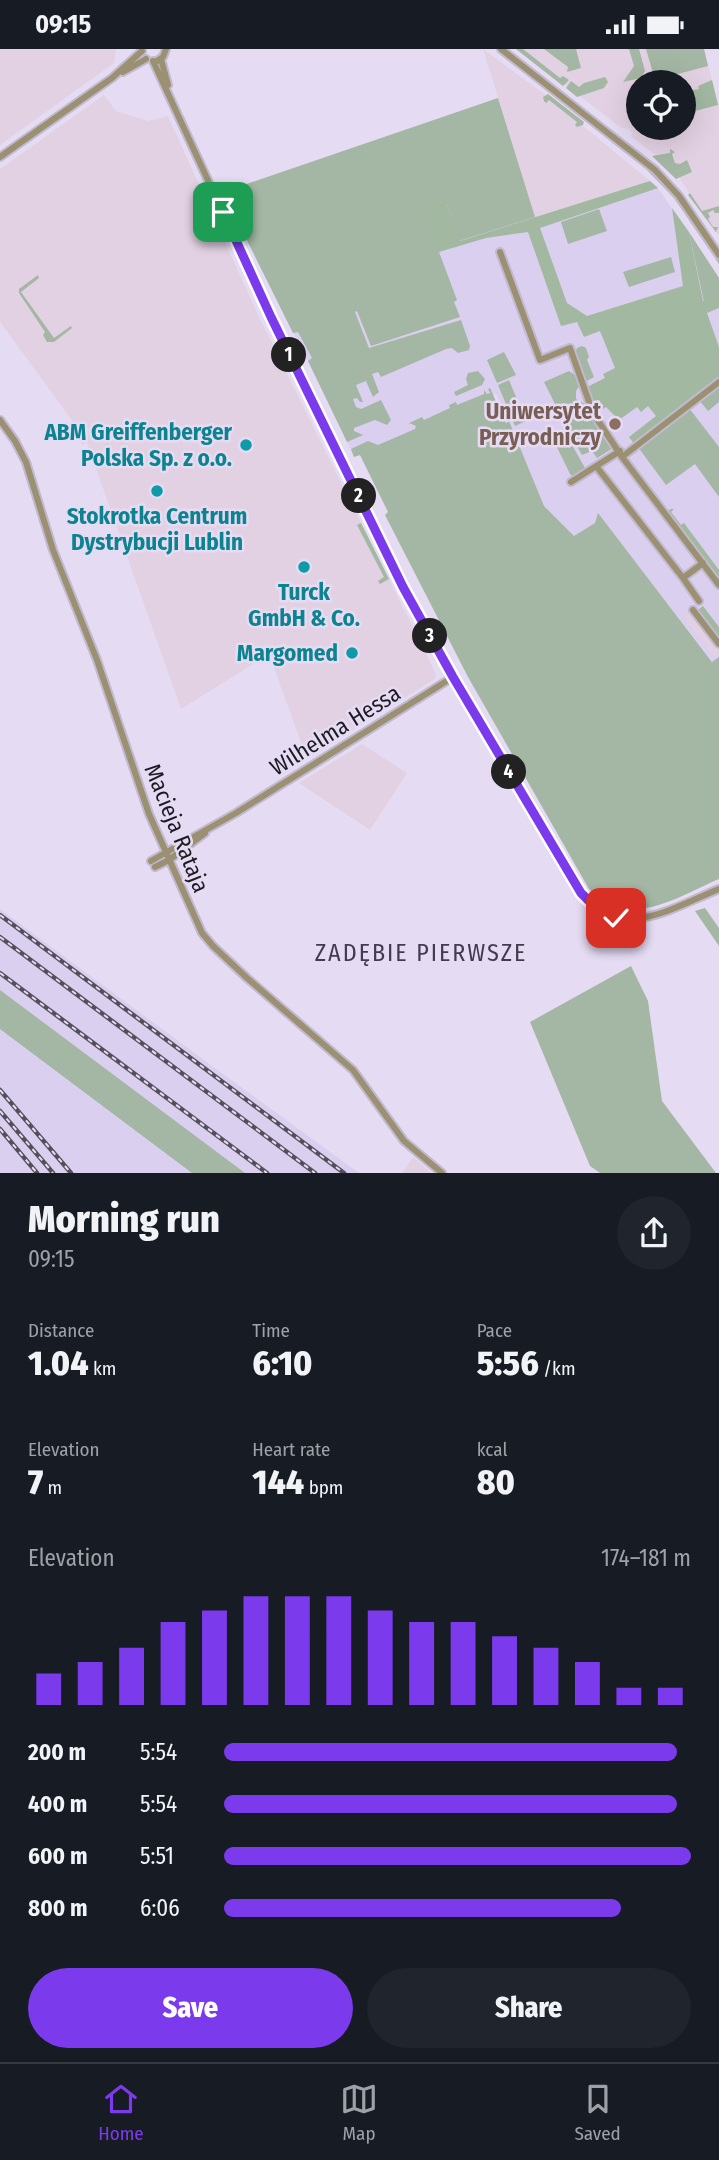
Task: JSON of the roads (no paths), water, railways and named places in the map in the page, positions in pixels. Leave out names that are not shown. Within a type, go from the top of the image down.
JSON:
[{"type":"street","points":[[502,49],[655,170],[676,192],[719,255]]},
{"type":"street","points":[[0,157],[112,78],[142,50],[173,104],[271,317],[403,587],[581,893],[593,906],[616,918],[641,919],[719,889]]},
{"type":"street","points":[[112,78],[150,60],[161,59],[168,50]]},
{"type":"street","points":[[161,59],[173,104]]},
{"type":"street","points":[[499,252],[540,360],[570,348],[593,413],[719,585]]},
{"type":"street","points":[[571,482],[621,454],[719,382]]},
{"type":"street","name":"Macieja Rataja","points":[[0,419],[26,462],[53,550],[97,660],[149,814],[202,933],[303,1029],[347,1064],[404,1141],[442,1173]]},
{"type":"street","points":[[596,466],[699,601]]},
{"type":"street","points":[[683,578],[703,563]]},
{"type":"street","points":[[693,610],[719,644]]},
{"type":"street","name":"Wilhelma Hessa","points":[[153,864],[453,677]]},
{"type":"railway","points":[[0,915],[344,1173]]},
{"type":"railway","points":[[0,937],[315,1173]]},
{"type":"railway","points":[[0,973],[267,1173]]},
{"type":"railway","points":[[0,1090],[71,1173]]},
{"type":"railway","points":[[0,1111],[53,1173]]},
{"type":"railway","points":[[0,1129],[37,1173]]},
{"type":"place","name":"Uniwersytet Przyrodniczy","points":[[615,424]]},
{"type":"place","name":"ABM Greiffenberger Polska Sp. z o.o.","points":[[246,445]]},
{"type":"place","name":"Stokrotka Centrum Dystrybucji Lublin","points":[[157,491]]},
{"type":"place","name":"Turck GmbH & Co.","points":[[304,567]]},
{"type":"place","name":"Margomed","points":[[352,653]]},
{"type":"district","name":"ZADĘBIE PIERWSZE","points":[[421,953]]}]
